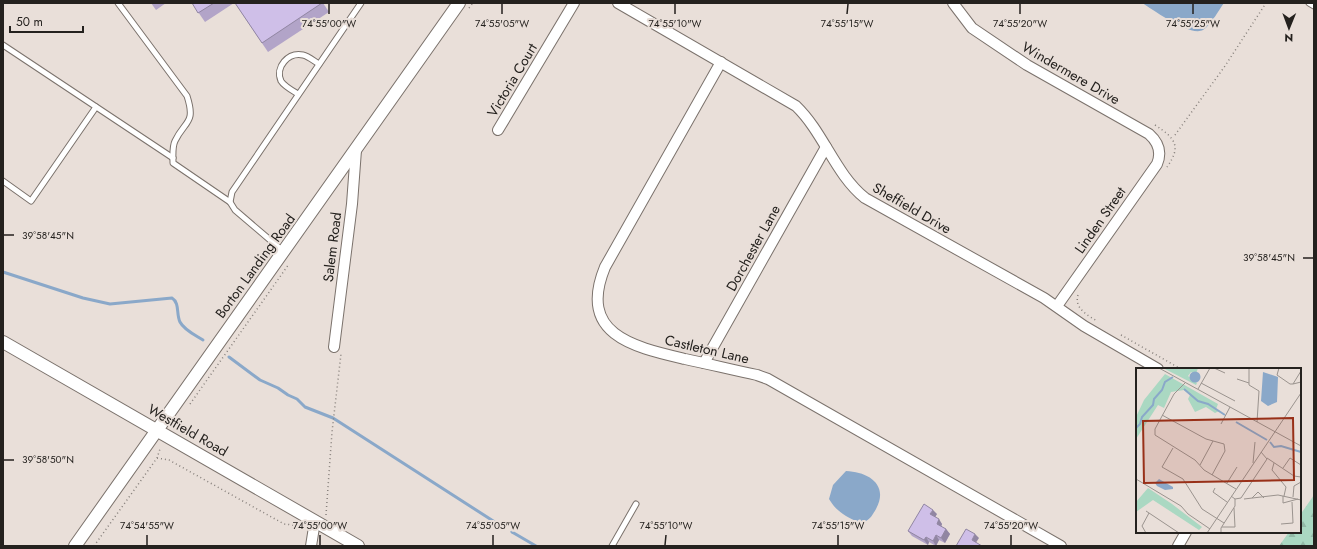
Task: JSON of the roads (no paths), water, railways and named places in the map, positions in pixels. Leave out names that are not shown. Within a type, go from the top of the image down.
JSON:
[{"type":"street","name":"Borton Landing Road","points":[[75,546],[156,429],[356,150],[459,3]]},
{"type":"street","name":"Victoria Court","points":[[498,130],[574,3]]},
{"type":"street","name":"Sheffield Drive","points":[[618,3],[796,106],[806,117],[855,188],[865,198],[1057,306],[1084,326],[1156,368]]},
{"type":"street","name":"Windermere Drive","points":[[953,3],[972,28],[1027,65],[1149,134],[1159,148]]},
{"type":"street","name":"Castleton Lane","points":[[721,62],[605,267],[597,293],[600,309],[605,323],[625,342],[637,347],[757,375],[768,379],[1061,546]]},
{"type":"street","name":"Dorchester Lane","points":[[704,363],[826,148]]},
{"type":"street","name":"Linden Street","points":[[1057,306],[1157,164],[1159,148]]},
{"type":"street","name":"Salem Road","points":[[338,347],[356,150]]},
{"type":"street","name":"Westfield Road","points":[[3,342],[358,546]]},
{"type":"street","points":[[311,546],[315,521]]},
{"type":"street","points":[[1178,546],[1185,533]]},
{"type":"lane","points":[[118,3],[187,96],[191,109],[190,119],[174,142],[173,163],[230,202],[235,210],[284,251]]},
{"type":"lane","points":[[230,202],[232,192],[361,3]]},
{"type":"lane","points":[[1309,3],[1314,6]]},
{"type":"lane","points":[[3,45],[173,158]]},
{"type":"lane","points":[[298,94],[282,81],[279,72],[282,63],[291,56],[303,55],[319,64]]},
{"type":"lane","points":[[3,181],[32,201],[96,107]]},
{"type":"lane","points":[[612,546],[636,504]]},
{"type":"water","points":[[1142,3],[1224,3],[1209,25],[1203,30],[1197,31],[1181,26]]},
{"type":"water","points":[[846,471],[869,477],[878,487],[880,493],[876,509],[870,518],[864,522],[859,522],[843,514],[836,509],[829,499],[833,485]]},
{"type":"waterway","points":[[3,272],[83,298],[110,304],[172,298],[176,303],[179,319],[182,325],[203,340]]},
{"type":"waterway","points":[[229,357],[260,380],[297,399],[305,407],[333,418],[501,526]]},
{"type":"waterway","points":[[512,532],[536,546]]}]
